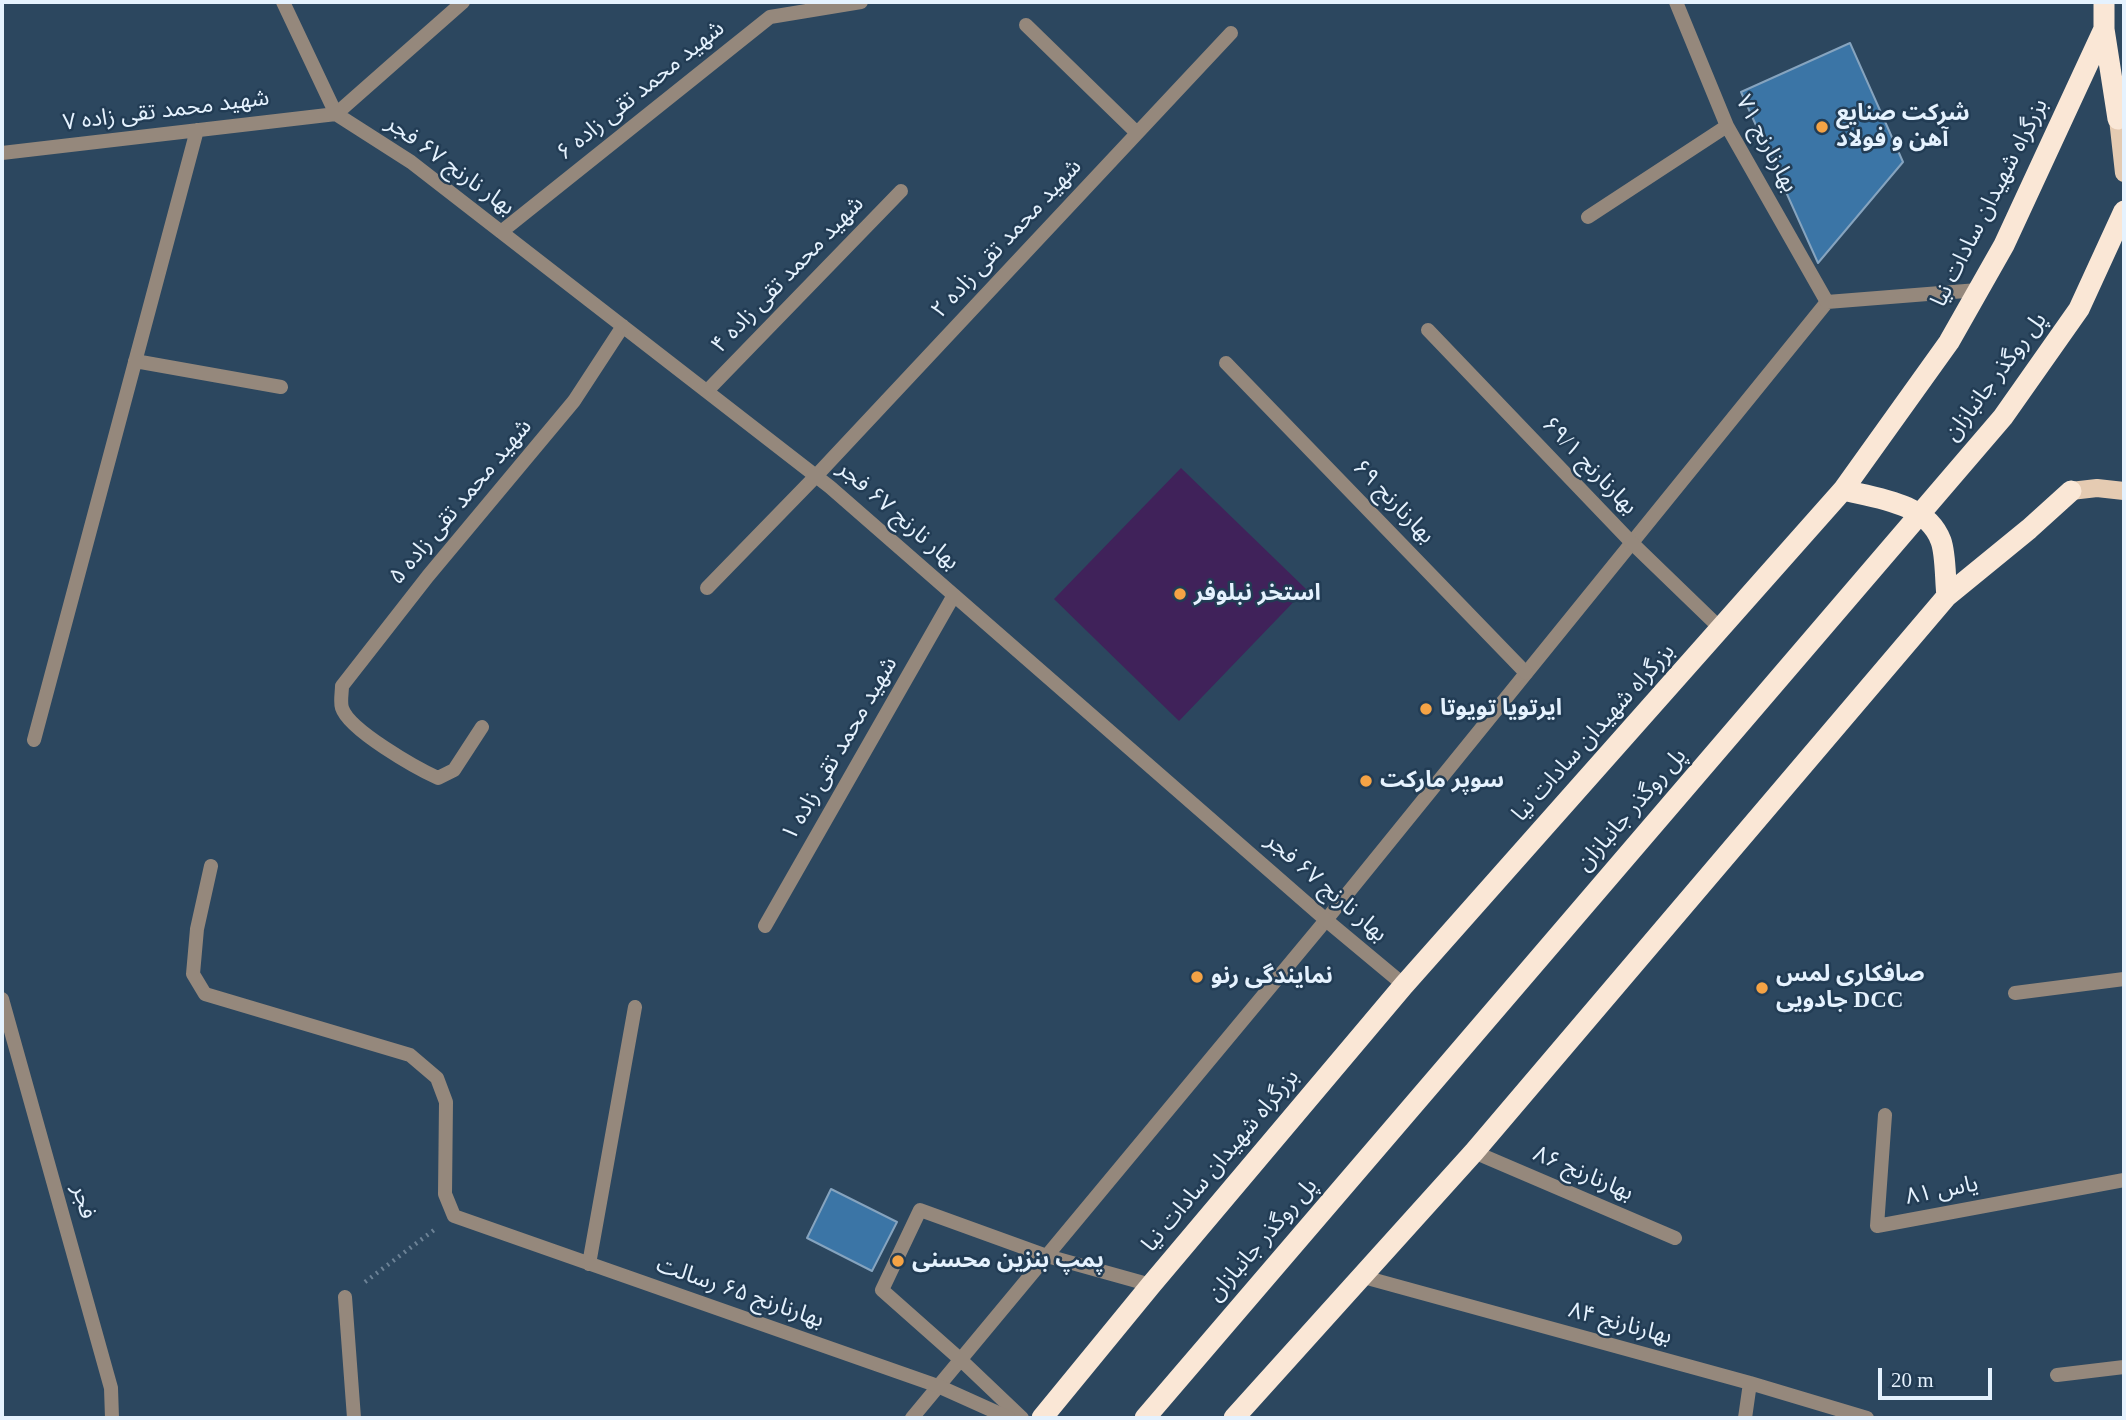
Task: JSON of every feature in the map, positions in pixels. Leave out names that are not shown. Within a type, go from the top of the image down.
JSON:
[{"type":"highway","points":[[2104,2],[2104,29],[2118,119]]},
{"type":"highway","name":"بزرگراه شهیدان سادات نیا","points":[[1042,1418],[1405,985],[1843,490],[1949,342],[2004,245],[2104,29]]},
{"type":"highway","name":"پل روگذر جانبازان","points":[[1145,1418],[2003,417],[2079,309],[2124,211]]},
{"type":"highway","points":[[1843,490],[1893,501],[1924,517],[1941,540],[1947,596]]},
{"type":"highway","points":[[1234,1418],[1474,1152],[1947,596],[2071,491]]},
{"type":"main road","points":[[2118,119],[2124,173]]},
{"type":"main road","points":[[2071,491],[2097,488],[2124,491]]},
{"type":"street","points":[[283,2],[336,114],[463,2]]},
{"type":"street","name":"شهید محمد تقی زاده ۶","points":[[500,232],[770,17],[861,2]]},
{"type":"street","name":"بهارنارنج ۷۱","points":[[1676,2],[1727,126],[1827,302]]},
{"type":"street","points":[[1026,25],[1137,134]]},
{"type":"street","name":"شهید محمد تقی زاده ۲","points":[[707,588],[816,476],[1231,33]]},
{"type":"street","name":"شهید محمد تقی زاده ۷","points":[[2,153],[336,114]]},
{"type":"street","name":"بهار نارنج ۶۷ فجر","points":[[336,114],[411,162],[816,476],[1326,920],[1405,985]]},
{"type":"street","points":[[1588,217],[1727,126]]},
{"type":"street","points":[[34,740],[197,130]]},
{"type":"street","name":"شهید محمد تقی زاده ۴","points":[[707,391],[901,191]]},
{"type":"street","points":[[912,1418],[1326,920],[1827,302],[1978,290]]},
{"type":"street","name":"شهید محمد تقی زاده ۵","points":[[482,727],[454,770],[438,778],[416,768],[353,724],[341,707],[342,686],[428,576],[574,401],[623,326]]},
{"type":"street","name":"بهارنارنج ۶۹/۱","points":[[1428,330],[1632,543],[1721,629]]},
{"type":"street","points":[[135,361],[281,387]]},
{"type":"street","name":"بهارنارنج ۶۹","points":[[1226,363],[1527,673]]},
{"type":"street","name":"شهید محمد تقی زاده ۱","points":[[765,926],[954,595]]},
{"type":"street","points":[[211,866],[197,929],[193,974],[205,994],[410,1055],[437,1078],[446,1102],[445,1194],[454,1216]]},
{"type":"street","points":[[2015,993],[2124,979]]},
{"type":"street","name":"فجر","points":[[2,999],[111,1388],[112,1418]]},
{"type":"street","points":[[589,1264],[635,1007]]},
{"type":"street","name":"یاس ۸۱","points":[[1885,1115],[1877,1226],[2124,1180]]},
{"type":"street","name":"بهارنارنج ۸۶","points":[[1474,1152],[1675,1238]]},
{"type":"street","points":[[1022,1418],[882,1290],[920,1210],[1047,1256],[1152,1284]]},
{"type":"street","name":"بهارنارنج ۶۵ رسالت","points":[[454,1216],[938,1387],[1009,1418]]},
{"type":"street","name":"بهارنارنج ۸۴","points":[[1360,1276],[1750,1383],[1867,1418]]},
{"type":"street","points":[[345,1297],[354,1418]]},
{"type":"street","points":[[2057,1375],[2124,1367]]},
{"type":"street","points":[[1745,1418],[1750,1383]]},
{"type":"path","points":[[345,1297],[454,1216]]},
{"type":"shaded area","name":"استخر نبلوفر","points":[[1181,468],[1306,589],[1179,721],[1054,599]]},
{"type":"building","name":"شرکت صنایع آهن و فولاد","points":[[1850,43],[1903,162],[1818,263],[1741,92]]},
{"type":"building","points":[[831,1189],[897,1222],[872,1271],[807,1238]]},
{"type":"place","name":"شرکت صنایع آهن و فولاد","points":[[1822,127]]},
{"type":"place","name":"استخر نبلوفر","points":[[1180,594]]},
{"type":"place","name":"ایرتویا تویوتا","points":[[1426,709]]},
{"type":"place","name":"سوپر مارکت","points":[[1366,781]]},
{"type":"place","name":"نمایندگی رنو","points":[[1197,977]]},
{"type":"place","name":"صافکاری لمس جادویی DCC","points":[[1762,988]]},
{"type":"place","name":"پمپ بنزین محسنی","points":[[898,1261]]}]
